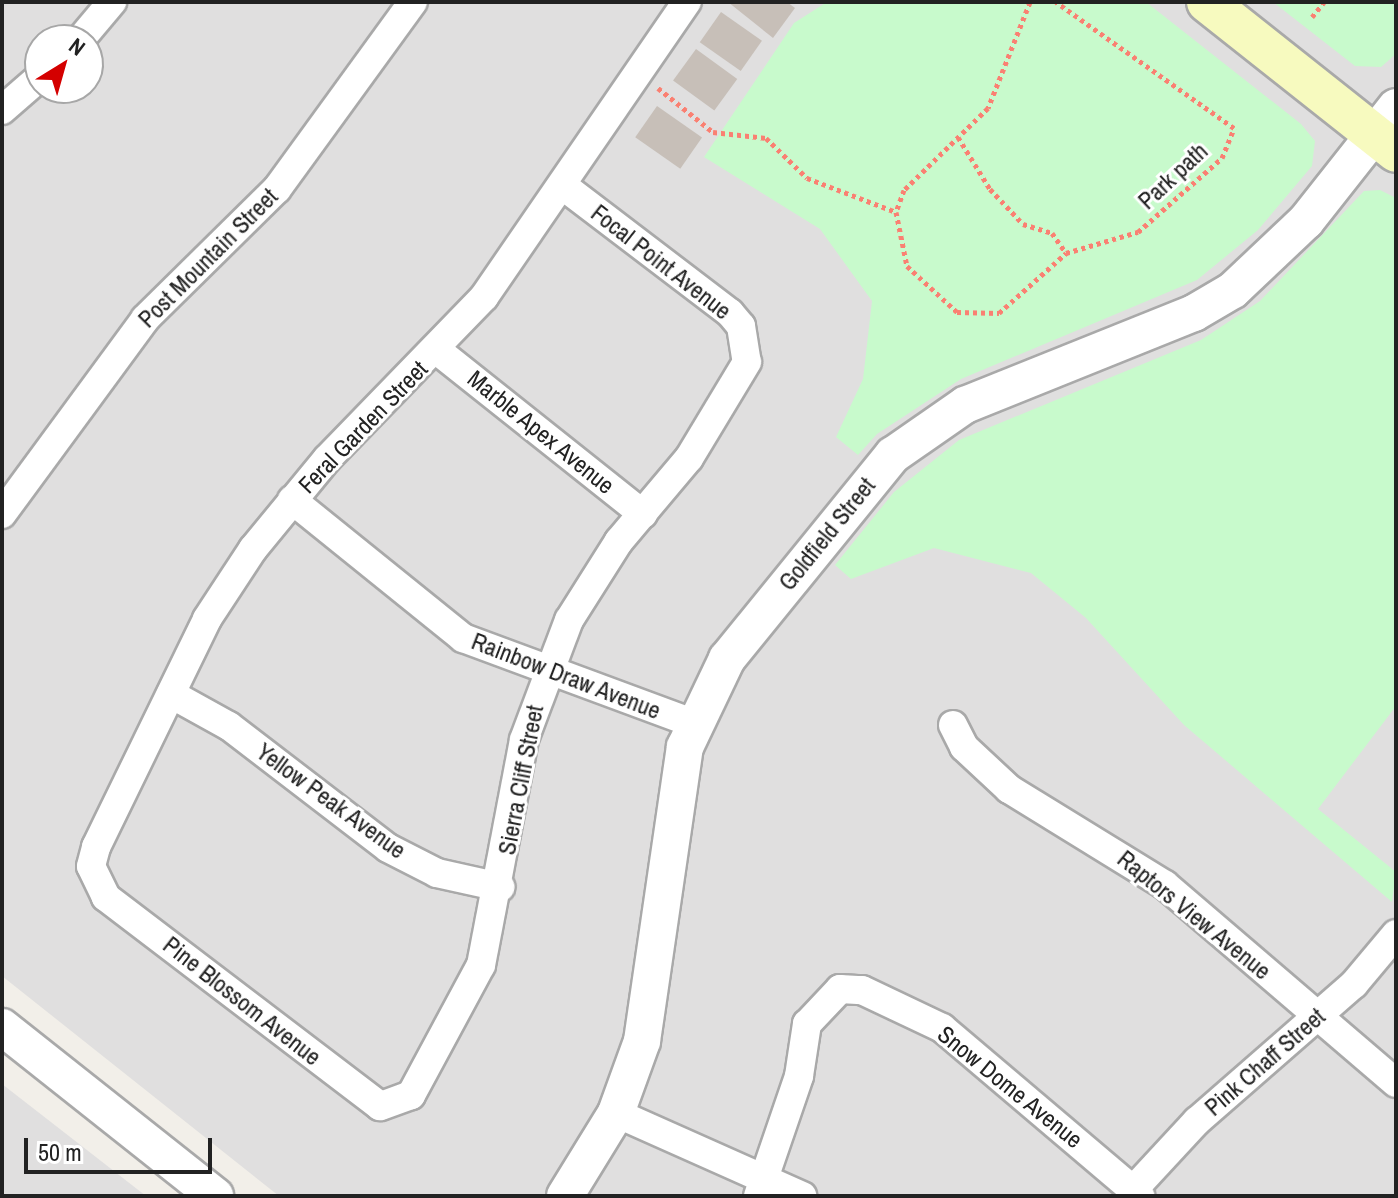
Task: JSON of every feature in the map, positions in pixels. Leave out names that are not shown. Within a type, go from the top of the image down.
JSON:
[{"type":"main road","points":[[1207,2],[1389,131]]},
{"type":"street","points":[[93,24],[112,2]]},
{"type":"street","name":"Post Mountain Street","points":[[2,514],[145,319],[277,189],[413,2]]},
{"type":"street","name":"Feral Garden Street","points":[[95,880],[96,847],[207,619],[292,500],[438,351],[562,185],[687,2]]},
{"type":"street","points":[[2,110],[24,91]]},
{"type":"street","name":"Goldfield Street","points":[[565,1196],[616,1113],[642,1041],[670,833],[695,724],[727,659],[893,455],[965,405],[1194,313],[1233,290],[1306,221],[1389,131]]},
{"type":"street","name":"Focal Point Avenue","points":[[562,185],[730,313],[748,347]]},
{"type":"street","name":"Sierra Cliff Street","points":[[397,1105],[423,1076],[481,965],[500,887],[524,740],[545,670],[589,584],[689,458],[747,362],[748,347]]},
{"type":"street","name":"Marble Apex Avenue","points":[[438,351],[643,514]]},
{"type":"street","name":"Rainbow Draw Avenue","points":[[292,500],[463,638],[695,724]]},
{"type":"street","name":"Yellow Peak Avenue","points":[[171,694],[229,726],[388,848],[437,873],[500,887]]},
{"type":"street","name":"Raptors View Avenue","points":[[953,725],[964,747],[1009,789],[1134,861],[1396,1083]]},
{"type":"street","name":"Pine Blossom Avenue","points":[[95,880],[106,897],[364,1101],[397,1105]]},
{"type":"street","name":"Pink Chaff Street","points":[[1136,1193],[1197,1121],[1318,1017],[1396,934]]},
{"type":"street","name":"Snow Dome Avenue","points":[[761,1187],[799,1076],[807,1024],[825,999],[840,989],[862,990],[942,1028],[1136,1193]]},
{"type":"street","points":[[2,1027],[215,1196]]},
{"type":"street","points":[[616,1113],[761,1187],[802,1196]]},
{"type":"path","points":[[650,83],[713,132],[766,138],[807,178],[896,212],[904,190],[988,108],[1030,2]]},
{"type":"path","name":"Park path","points":[[896,212],[907,266],[957,312],[999,313],[1066,253],[1138,232],[1222,158],[1234,128],[1056,2]]},
{"type":"path","points":[[1312,17],[1324,2]]},
{"type":"path","points":[[958,137],[990,189],[1023,224],[1052,233],[1066,253]]},
{"type":"shaded area","points":[[2,2],[1396,2],[1396,1196],[279,1196],[2,976]]},
{"type":"shaded area","points":[[2,1084],[146,1196],[2,1196]]},
{"type":"green space","points":[[827,2],[1146,2],[1301,124],[1315,141],[1312,166],[1258,230],[1197,280],[961,379],[877,434],[858,455],[836,437],[863,379],[872,301],[820,229],[704,157],[794,23]]},
{"type":"green space","points":[[1273,2],[1396,2],[1396,54],[1381,67],[1355,66]]},
{"type":"green space","points":[[1380,190],[1396,198],[1396,706],[1318,809],[1396,872],[1392,902],[1184,725],[1086,618],[1031,573],[934,548],[851,579],[835,565],[894,492],[959,440],[1201,340],[1260,301],[1364,191]]},
{"type":"building","points":[[728,2],[787,2],[795,8],[773,38]]},
{"type":"building","points":[[721,12],[762,41],[741,71],[700,42]]},
{"type":"building","points":[[696,49],[737,79],[714,111],[673,81]]},
{"type":"building","points":[[657,106],[702,138],[680,169],[635,137]]}]
